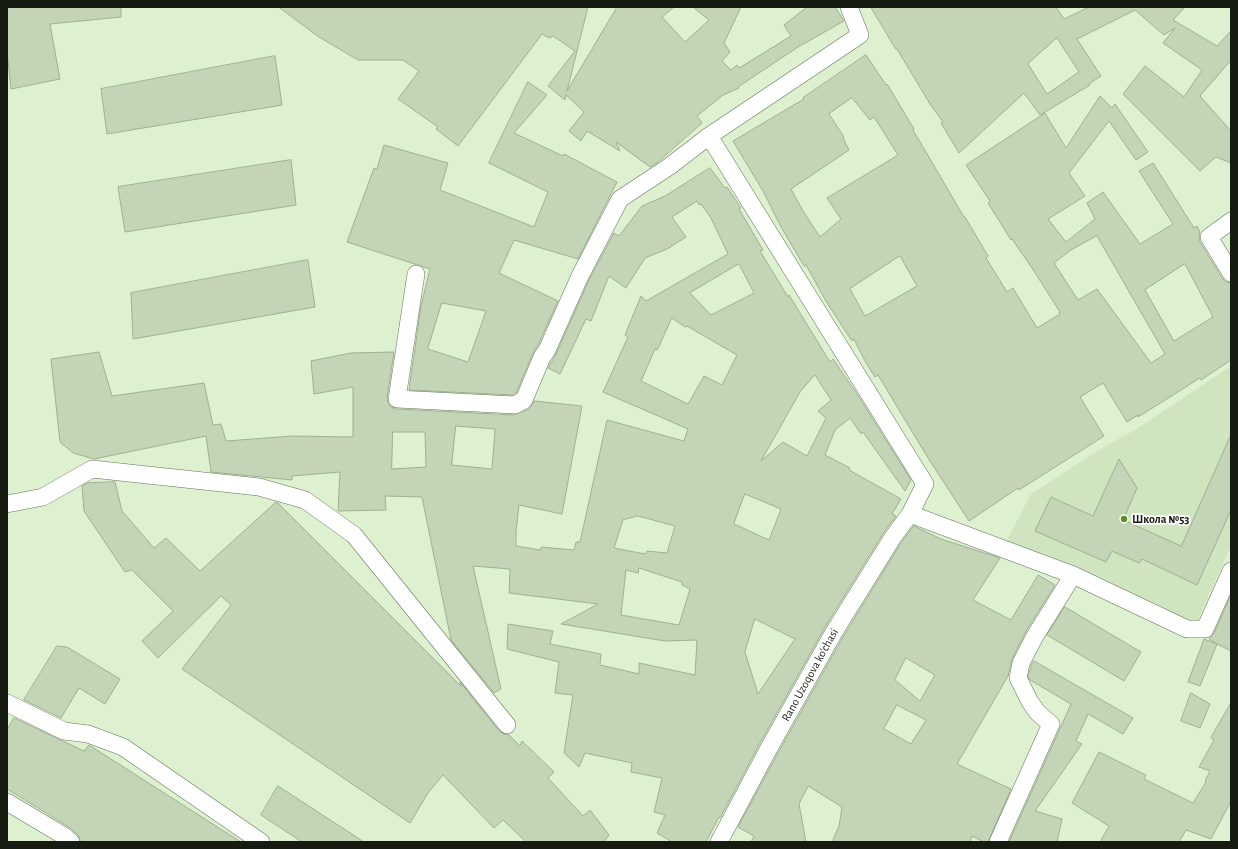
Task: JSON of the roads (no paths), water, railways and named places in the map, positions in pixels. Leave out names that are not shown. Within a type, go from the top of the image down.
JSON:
[{"type":"street","points":[[416,274],[398,399],[515,405],[524,400],[542,357],[547,350],[580,276],[620,200],[670,166],[709,136],[860,35],[848,7]]},
{"type":"street","name":"Rano Uzoqova ko'chasi","points":[[709,136],[925,484],[910,514],[893,536],[834,632],[719,842]]},
{"type":"street","points":[[1231,221],[1209,237],[1231,273]]},
{"type":"street","points":[[7,504],[43,496],[92,469],[259,487],[305,500],[354,534],[507,725]]},
{"type":"street","points":[[910,514],[1073,575],[1187,629],[1205,629],[1231,571]]},
{"type":"street","points":[[998,842],[1051,724],[1038,713],[1030,702],[1018,678],[1021,663],[1035,636],[1073,575]]},
{"type":"street","points":[[7,703],[64,731],[88,734],[123,747],[261,842]]},
{"type":"street","points":[[7,802],[64,836],[71,842]]},
{"type":"place","name":"Школа №53","points":[[1124,519]]}]
